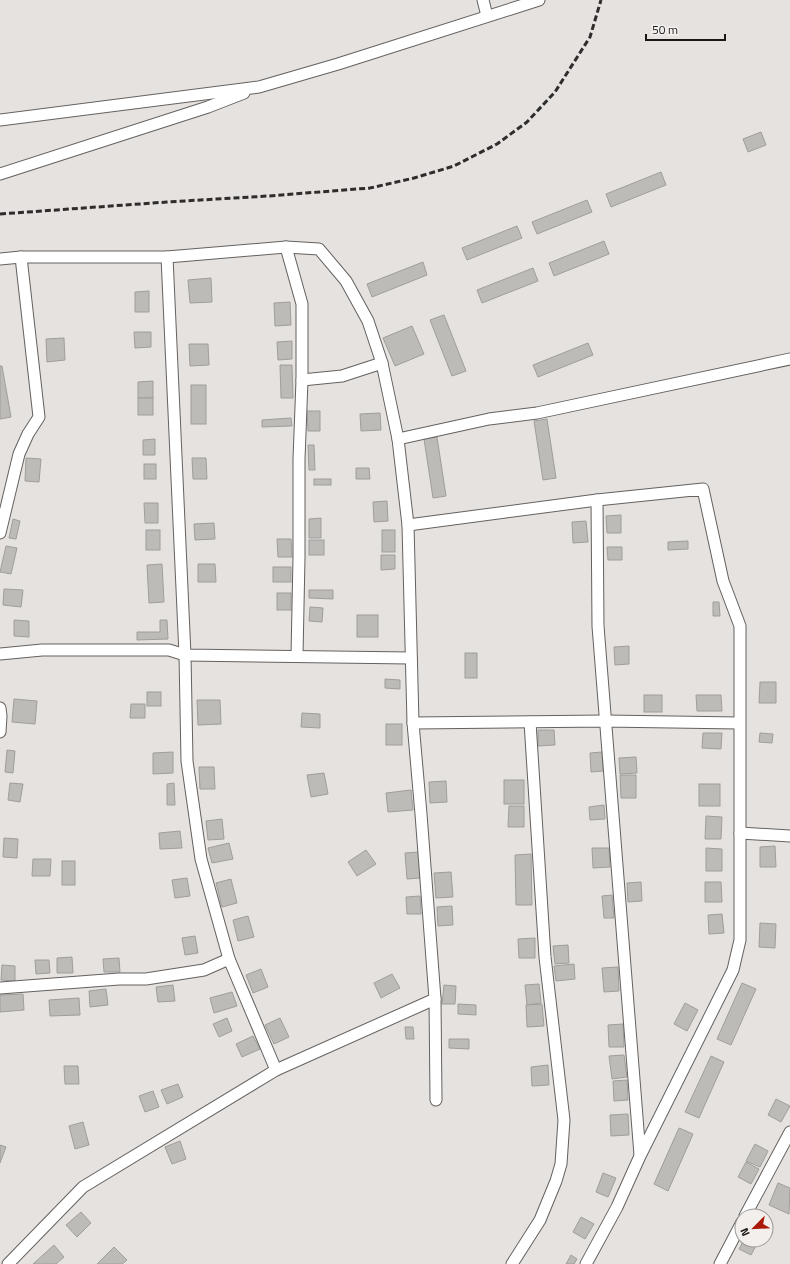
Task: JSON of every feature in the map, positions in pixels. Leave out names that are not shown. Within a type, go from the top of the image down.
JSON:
[{"type":"street","points":[[483,0],[487,16]]},
{"type":"street","points":[[0,174],[208,107],[259,86],[338,64],[539,0]]},
{"type":"street","points":[[0,120],[259,86]]},
{"type":"street","points":[[286,247],[302,304],[302,380],[299,459],[300,557],[297,656]]},
{"type":"street","points":[[0,259],[21,257],[167,257],[286,247],[318,249],[346,281],[368,321],[382,363],[398,439],[408,525],[413,723],[435,999],[436,1100]]},
{"type":"street","points":[[0,533],[19,454],[28,434],[39,417],[21,257]]},
{"type":"street","points":[[167,257],[185,655],[187,761],[201,859],[229,959],[276,1070]]},
{"type":"street","points":[[398,439],[489,419],[552,410],[790,358]]},
{"type":"street","points":[[302,380],[342,376],[382,363]]},
{"type":"street","points":[[408,525],[597,500],[703,489],[723,581],[740,626],[740,940],[733,970],[640,1156],[617,1207],[586,1264]]},
{"type":"street","points":[[597,500],[598,626],[640,1156]]},
{"type":"street","points":[[0,654],[42,650],[169,650],[185,655],[411,658]]},
{"type":"street","points":[[0,708],[0,732]]},
{"type":"street","points":[[413,723],[605,721],[739,723]]},
{"type":"street","points":[[512,1264],[540,1220],[556,1181],[561,1164],[564,1120],[545,957],[530,722]]},
{"type":"street","points":[[740,833],[790,836]]},
{"type":"street","points":[[0,988],[119,979],[146,979],[204,970],[229,959]]},
{"type":"street","points":[[8,1264],[83,1187],[276,1070],[435,999]]},
{"type":"street","points":[[749,1208],[790,1132]]},
{"type":"street","points":[[720,1264],[734,1237]]},
{"type":"building","points":[[761,132],[766,145],[748,152],[743,139]]},
{"type":"building","points":[[661,172],[666,185],[611,207],[606,194]]},
{"type":"building","points":[[587,200],[592,212],[537,234],[532,222]]},
{"type":"building","points":[[517,226],[522,238],[467,260],[462,248]]},
{"type":"building","points":[[604,241],[609,254],[554,276],[549,263]]},
{"type":"building","points":[[423,262],[427,275],[372,297],[367,284]]},
{"type":"building","points":[[533,268],[538,281],[482,303],[477,290]]},
{"type":"building","points":[[211,278],[212,302],[190,303],[188,280]]},
{"type":"building","points":[[149,291],[149,312],[135,312],[135,292]]},
{"type":"building","points":[[290,302],[291,325],[275,326],[274,303]]},
{"type":"building","points":[[444,315],[466,371],[452,376],[430,320]]},
{"type":"building","points":[[412,326],[424,354],[395,366],[383,338]]},
{"type":"building","points":[[134,332],[151,332],[151,347],[135,348]]},
{"type":"building","points":[[64,338],[65,360],[47,362],[46,339]]},
{"type":"building","points":[[292,341],[292,359],[278,360],[277,342]]},
{"type":"building","points":[[588,343],[593,355],[538,377],[533,365]]},
{"type":"building","points":[[189,344],[208,344],[209,365],[190,366]]},
{"type":"building","points":[[280,365],[292,365],[293,398],[281,398]]},
{"type":"building","points":[[0,366],[2,366],[11,417],[0,419]]},
{"type":"building","points":[[153,381],[153,398],[138,398],[138,382]]},
{"type":"building","points":[[191,385],[206,385],[206,424],[191,424]]},
{"type":"building","points":[[138,398],[153,398],[153,415],[138,415]]},
{"type":"building","points":[[307,411],[320,411],[320,431],[308,431]]},
{"type":"building","points":[[380,413],[381,430],[361,431],[360,414]]},
{"type":"building","points":[[291,418],[292,426],[262,427],[262,420]]},
{"type":"building","points":[[547,419],[556,478],[543,480],[534,421]]},
{"type":"building","points":[[437,437],[446,496],[433,498],[424,439]]},
{"type":"building","points":[[155,439],[155,455],[143,455],[143,440]]},
{"type":"building","points":[[308,445],[314,445],[315,470],[309,470]]},
{"type":"building","points":[[26,458],[41,459],[39,482],[25,481]]},
{"type":"building","points":[[192,458],[206,458],[207,479],[193,479]]},
{"type":"building","points":[[144,464],[156,464],[156,479],[144,479]]},
{"type":"building","points":[[356,468],[369,468],[370,479],[356,479]]},
{"type":"building","points":[[314,479],[331,479],[331,485],[314,485]]},
{"type":"building","points":[[387,501],[388,521],[374,522],[373,502]]},
{"type":"building","points":[[144,503],[158,503],[158,523],[145,523]]},
{"type":"building","points":[[621,515],[621,533],[607,533],[606,516]]},
{"type":"building","points":[[321,518],[321,538],[309,538],[309,519]]},
{"type":"building","points":[[13,519],[20,521],[16,539],[9,538]]},
{"type":"building","points":[[586,521],[588,542],[573,543],[572,522]]},
{"type":"building","points":[[214,523],[215,539],[195,540],[194,524]]},
{"type":"building","points":[[146,530],[160,530],[160,550],[146,550]]},
{"type":"building","points":[[382,530],[395,530],[395,552],[382,552]]},
{"type":"building","points":[[277,539],[291,539],[292,557],[278,557]]},
{"type":"building","points":[[309,540],[324,540],[324,555],[309,555]]},
{"type":"building","points":[[688,541],[688,549],[668,550],[668,542]]},
{"type":"building","points":[[6,546],[17,548],[11,574],[0,572]]},
{"type":"building","points":[[607,547],[622,547],[622,560],[608,560]]},
{"type":"building","points":[[381,555],[395,555],[395,569],[381,570]]},
{"type":"building","points":[[162,564],[164,602],[149,603],[147,565]]},
{"type":"building","points":[[198,564],[215,564],[216,582],[198,582]]},
{"type":"building","points":[[273,567],[291,567],[291,582],[273,582]]},
{"type":"building","points":[[4,589],[23,590],[21,607],[3,605]]},
{"type":"building","points":[[309,590],[333,590],[333,599],[309,598]]},
{"type":"building","points":[[277,593],[291,593],[291,610],[277,610]]},
{"type":"building","points":[[713,602],[719,602],[720,616],[713,616]]},
{"type":"building","points":[[310,607],[323,608],[322,622],[309,621]]},
{"type":"building","points":[[357,615],[378,615],[378,637],[357,637]]},
{"type":"building","points":[[14,620],[29,621],[29,637],[14,636]]},
{"type":"building","points":[[160,620],[167,620],[168,639],[137,640],[137,632],[160,632]]},
{"type":"building","points":[[629,646],[629,664],[615,665],[614,647]]},
{"type":"building","points":[[465,653],[477,653],[477,678],[465,678]]},
{"type":"building","points":[[385,679],[400,680],[400,689],[385,688]]},
{"type":"building","points":[[760,682],[776,682],[776,703],[759,703]]},
{"type":"building","points":[[147,692],[161,692],[161,706],[147,706]]},
{"type":"building","points":[[644,695],[662,695],[662,712],[644,712]]},
{"type":"building","points":[[696,695],[721,695],[722,711],[697,711]]},
{"type":"building","points":[[14,699],[37,701],[35,724],[12,722]]},
{"type":"building","points":[[197,700],[220,700],[221,724],[198,725]]},
{"type":"building","points":[[131,704],[145,704],[145,718],[130,718]]},
{"type":"building","points":[[302,713],[320,714],[320,728],[301,727]]},
{"type":"building","points":[[386,724],[402,724],[402,745],[386,745]]},
{"type":"building","points":[[538,730],[554,730],[555,745],[538,746]]},
{"type":"building","points":[[703,733],[722,733],[721,749],[702,748]]},
{"type":"building","points":[[760,733],[773,734],[772,743],[759,742]]},
{"type":"building","points":[[7,750],[15,751],[13,773],[5,772]]},
{"type":"building","points":[[173,752],[173,773],[153,774],[153,753]]},
{"type":"building","points":[[602,752],[603,771],[591,772],[590,753]]},
{"type":"building","points":[[636,757],[637,773],[620,774],[619,758]]},
{"type":"building","points":[[199,767],[214,767],[215,789],[200,789]]},
{"type":"building","points":[[324,773],[328,794],[311,797],[307,775]]},
{"type":"building","points":[[620,775],[636,775],[636,798],[621,798]]},
{"type":"building","points":[[504,780],[524,780],[524,804],[504,804]]},
{"type":"building","points":[[446,781],[447,802],[430,803],[429,782]]},
{"type":"building","points":[[10,783],[23,784],[20,802],[8,800]]},
{"type":"building","points":[[174,783],[175,805],[167,805],[167,784]]},
{"type":"building","points":[[699,784],[720,784],[720,806],[699,806]]},
{"type":"building","points":[[411,790],[413,810],[388,812],[386,793]]},
{"type":"building","points":[[604,805],[605,819],[590,820],[589,807]]},
{"type":"building","points":[[509,806],[524,806],[524,827],[508,827]]},
{"type":"building","points":[[706,816],[722,817],[721,839],[705,839]]},
{"type":"building","points":[[222,819],[224,839],[208,840],[206,821]]},
{"type":"building","points":[[180,831],[182,848],[160,849],[159,833]]},
{"type":"building","points":[[4,838],[18,839],[17,858],[3,857]]},
{"type":"building","points":[[229,843],[233,859],[212,863],[208,848]]},
{"type":"building","points":[[775,846],[776,867],[760,867],[760,847]]},
{"type":"building","points":[[592,848],[609,848],[610,867],[593,868]]},
{"type":"building","points":[[706,848],[722,849],[722,871],[706,871]]},
{"type":"building","points":[[366,850],[376,864],[357,876],[348,862]]},
{"type":"building","points":[[419,852],[420,878],[407,879],[405,853]]},
{"type":"building","points":[[531,854],[532,905],[516,905],[515,855]]},
{"type":"building","points":[[33,859],[51,859],[50,876],[32,876]]},
{"type":"building","points":[[62,861],[75,861],[75,885],[62,885]]},
{"type":"building","points":[[451,872],[453,897],[436,898],[434,873]]},
{"type":"building","points":[[187,878],[190,896],[175,898],[172,880]]},
{"type":"building","points":[[231,879],[237,903],[222,907],[216,883]]},
{"type":"building","points":[[641,882],[642,901],[628,902],[627,883]]},
{"type":"building","points":[[705,882],[721,882],[722,902],[705,902]]},
{"type":"building","points":[[612,895],[614,918],[604,918],[602,896]]},
{"type":"building","points":[[420,896],[421,914],[407,914],[406,897]]},
{"type":"building","points":[[452,906],[453,925],[438,926],[437,907]]},
{"type":"building","points":[[722,914],[724,933],[709,934],[708,915]]},
{"type":"building","points":[[248,916],[254,937],[238,941],[233,920]]},
{"type":"building","points":[[760,923],[776,924],[775,948],[759,947]]},
{"type":"building","points":[[195,936],[198,953],[185,955],[182,938]]},
{"type":"building","points":[[535,938],[535,958],[519,958],[518,939]]},
{"type":"building","points":[[568,945],[569,963],[555,964],[553,946]]},
{"type":"building","points":[[72,957],[73,973],[57,973],[57,958]]},
{"type":"building","points":[[119,958],[120,972],[104,972],[103,959]]},
{"type":"building","points":[[35,960],[49,960],[50,973],[36,974]]},
{"type":"building","points":[[574,964],[575,979],[556,981],[554,966]]},
{"type":"building","points":[[2,965],[15,966],[15,981],[1,980]]},
{"type":"building","points":[[618,967],[619,991],[604,992],[602,968]]},
{"type":"building","points":[[261,969],[268,987],[253,993],[246,975]]},
{"type":"building","points":[[392,974],[400,988],[381,998],[374,983]]},
{"type":"building","points":[[742,983],[756,989],[731,1045],[717,1039]]},
{"type":"building","points":[[539,984],[541,1003],[527,1005],[525,985]]},
{"type":"building","points":[[173,985],[175,1001],[158,1002],[156,987]]},
{"type":"building","points":[[444,985],[456,986],[455,1004],[442,1004]]},
{"type":"building","points":[[106,989],[108,1005],[90,1007],[89,991]]},
{"type":"building","points":[[232,992],[237,1006],[214,1013],[210,998]]},
{"type":"building","points":[[23,994],[24,1010],[0,1012],[0,995]]},
{"type":"building","points":[[79,998],[80,1015],[50,1016],[49,1000]]},
{"type":"building","points":[[685,1003],[698,1010],[687,1031],[674,1024]]},
{"type":"building","points":[[458,1004],[476,1005],[476,1015],[458,1014]]},
{"type":"building","points":[[542,1004],[544,1026],[527,1027],[526,1005]]},
{"type":"building","points":[[227,1018],[232,1031],[219,1037],[213,1024]]},
{"type":"building","points":[[280,1018],[289,1037],[274,1044],[265,1025]]},
{"type":"building","points":[[623,1024],[624,1047],[609,1047],[608,1025]]},
{"type":"building","points":[[405,1027],[413,1027],[414,1039],[406,1039]]},
{"type":"building","points":[[253,1036],[260,1049],[242,1057],[236,1044]]},
{"type":"building","points":[[449,1039],[469,1039],[469,1049],[449,1048]]},
{"type":"building","points":[[624,1055],[627,1077],[612,1079],[609,1056]]},
{"type":"building","points":[[711,1056],[724,1062],[699,1118],[685,1112]]},
{"type":"building","points":[[548,1065],[549,1085],[532,1086],[531,1067]]},
{"type":"building","points":[[64,1066],[78,1066],[79,1084],[65,1084]]},
{"type":"building","points":[[627,1080],[628,1100],[614,1101],[613,1081]]},
{"type":"building","points":[[178,1084],[183,1097],[167,1104],[161,1090]]},
{"type":"building","points":[[153,1091],[159,1107],[145,1112],[139,1096]]},
{"type":"building","points":[[776,1099],[790,1106],[781,1122],[768,1115]]},
{"type":"building","points":[[628,1114],[629,1135],[611,1136],[610,1115]]},
{"type":"building","points":[[83,1122],[89,1145],[75,1149],[69,1126]]},
{"type":"building","points":[[679,1128],[693,1134],[668,1191],[654,1184]]},
{"type":"building","points":[[180,1141],[186,1159],[172,1164],[165,1147]]},
{"type":"building","points":[[755,1144],[768,1151],[760,1167],[746,1161]]},
{"type":"building","points":[[0,1145],[6,1147],[0,1163]]},
{"type":"building","points":[[746,1162],[759,1169],[751,1184],[738,1177]]},
{"type":"building","points":[[603,1173],[616,1178],[608,1197],[596,1192]]},
{"type":"building","points":[[778,1183],[790,1188],[789,1214],[769,1205]]},
{"type":"building","points":[[81,1212],[91,1223],[77,1237],[66,1225]]},
{"type":"building","points":[[581,1217],[594,1224],[585,1239],[573,1232]]},
{"type":"building","points":[[54,1245],[64,1257],[56,1264],[33,1264]]},
{"type":"building","points":[[114,1247],[127,1260],[122,1264],[97,1264]]},
{"type":"building","points":[[740,1248],[755,1248],[751,1255]]},
{"type":"building","points":[[571,1255],[577,1259],[574,1264],[566,1264]]},
{"type":"railway","points":[[0,214],[370,188],[414,178],[454,166],[497,144],[527,122],[555,92],[590,37],[601,0]]}]
